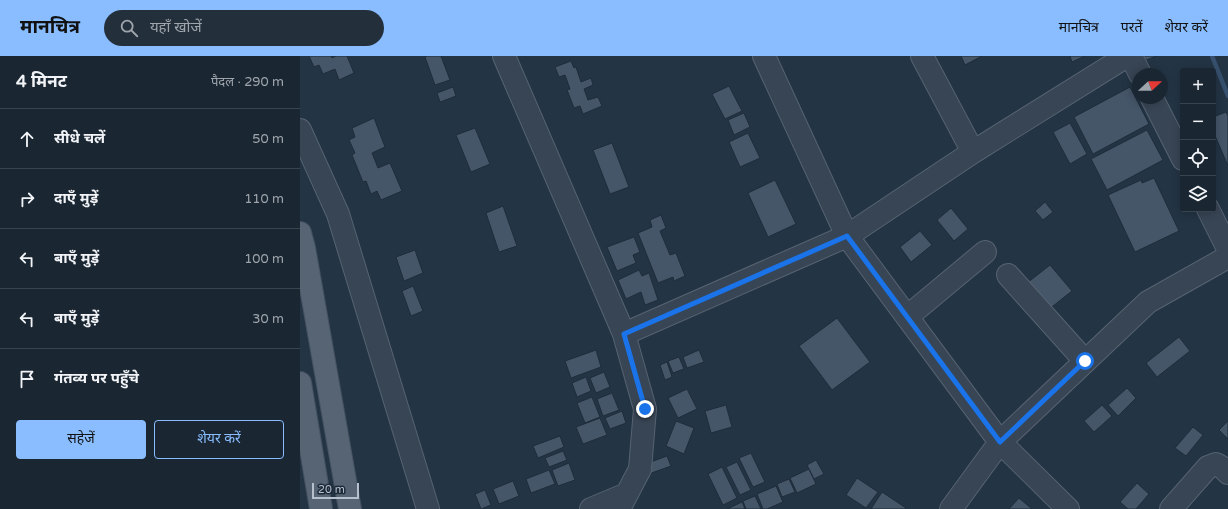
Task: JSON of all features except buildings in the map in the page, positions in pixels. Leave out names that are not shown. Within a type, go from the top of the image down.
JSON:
[{"type":"main road","points":[[300,233],[304,248],[350,509]]},
{"type":"main road","points":[[300,383],[320,509]]},
{"type":"street","points":[[504,56],[624,334],[645,409],[640,469],[623,501],[590,509]]},
{"type":"street","points":[[764,56],[847,236],[1000,442],[1068,509]]},
{"type":"street","points":[[922,56],[974,152]]},
{"type":"street","points":[[624,334],[847,236],[974,152],[1127,56]]},
{"type":"street","points":[[1131,56],[1137,68]]},
{"type":"street","points":[[1155,104],[1180,153]]},
{"type":"street","points":[[300,130],[338,214],[428,509]]},
{"type":"street","points":[[1210,212],[1228,248]]},
{"type":"street","points":[[908,317],[985,252]]},
{"type":"street","points":[[951,509],[1000,442],[1148,302],[1228,257]]},
{"type":"street","points":[[1008,275],[1085,361]]},
{"type":"street","points":[[1171,509],[1208,468],[1216,464],[1228,472]]},
{"type":"waterway","points":[[1212,56],[1228,96]]},
{"type":"route","points":[[645,409],[624,334],[847,236],[1000,442],[1085,361]]}]
